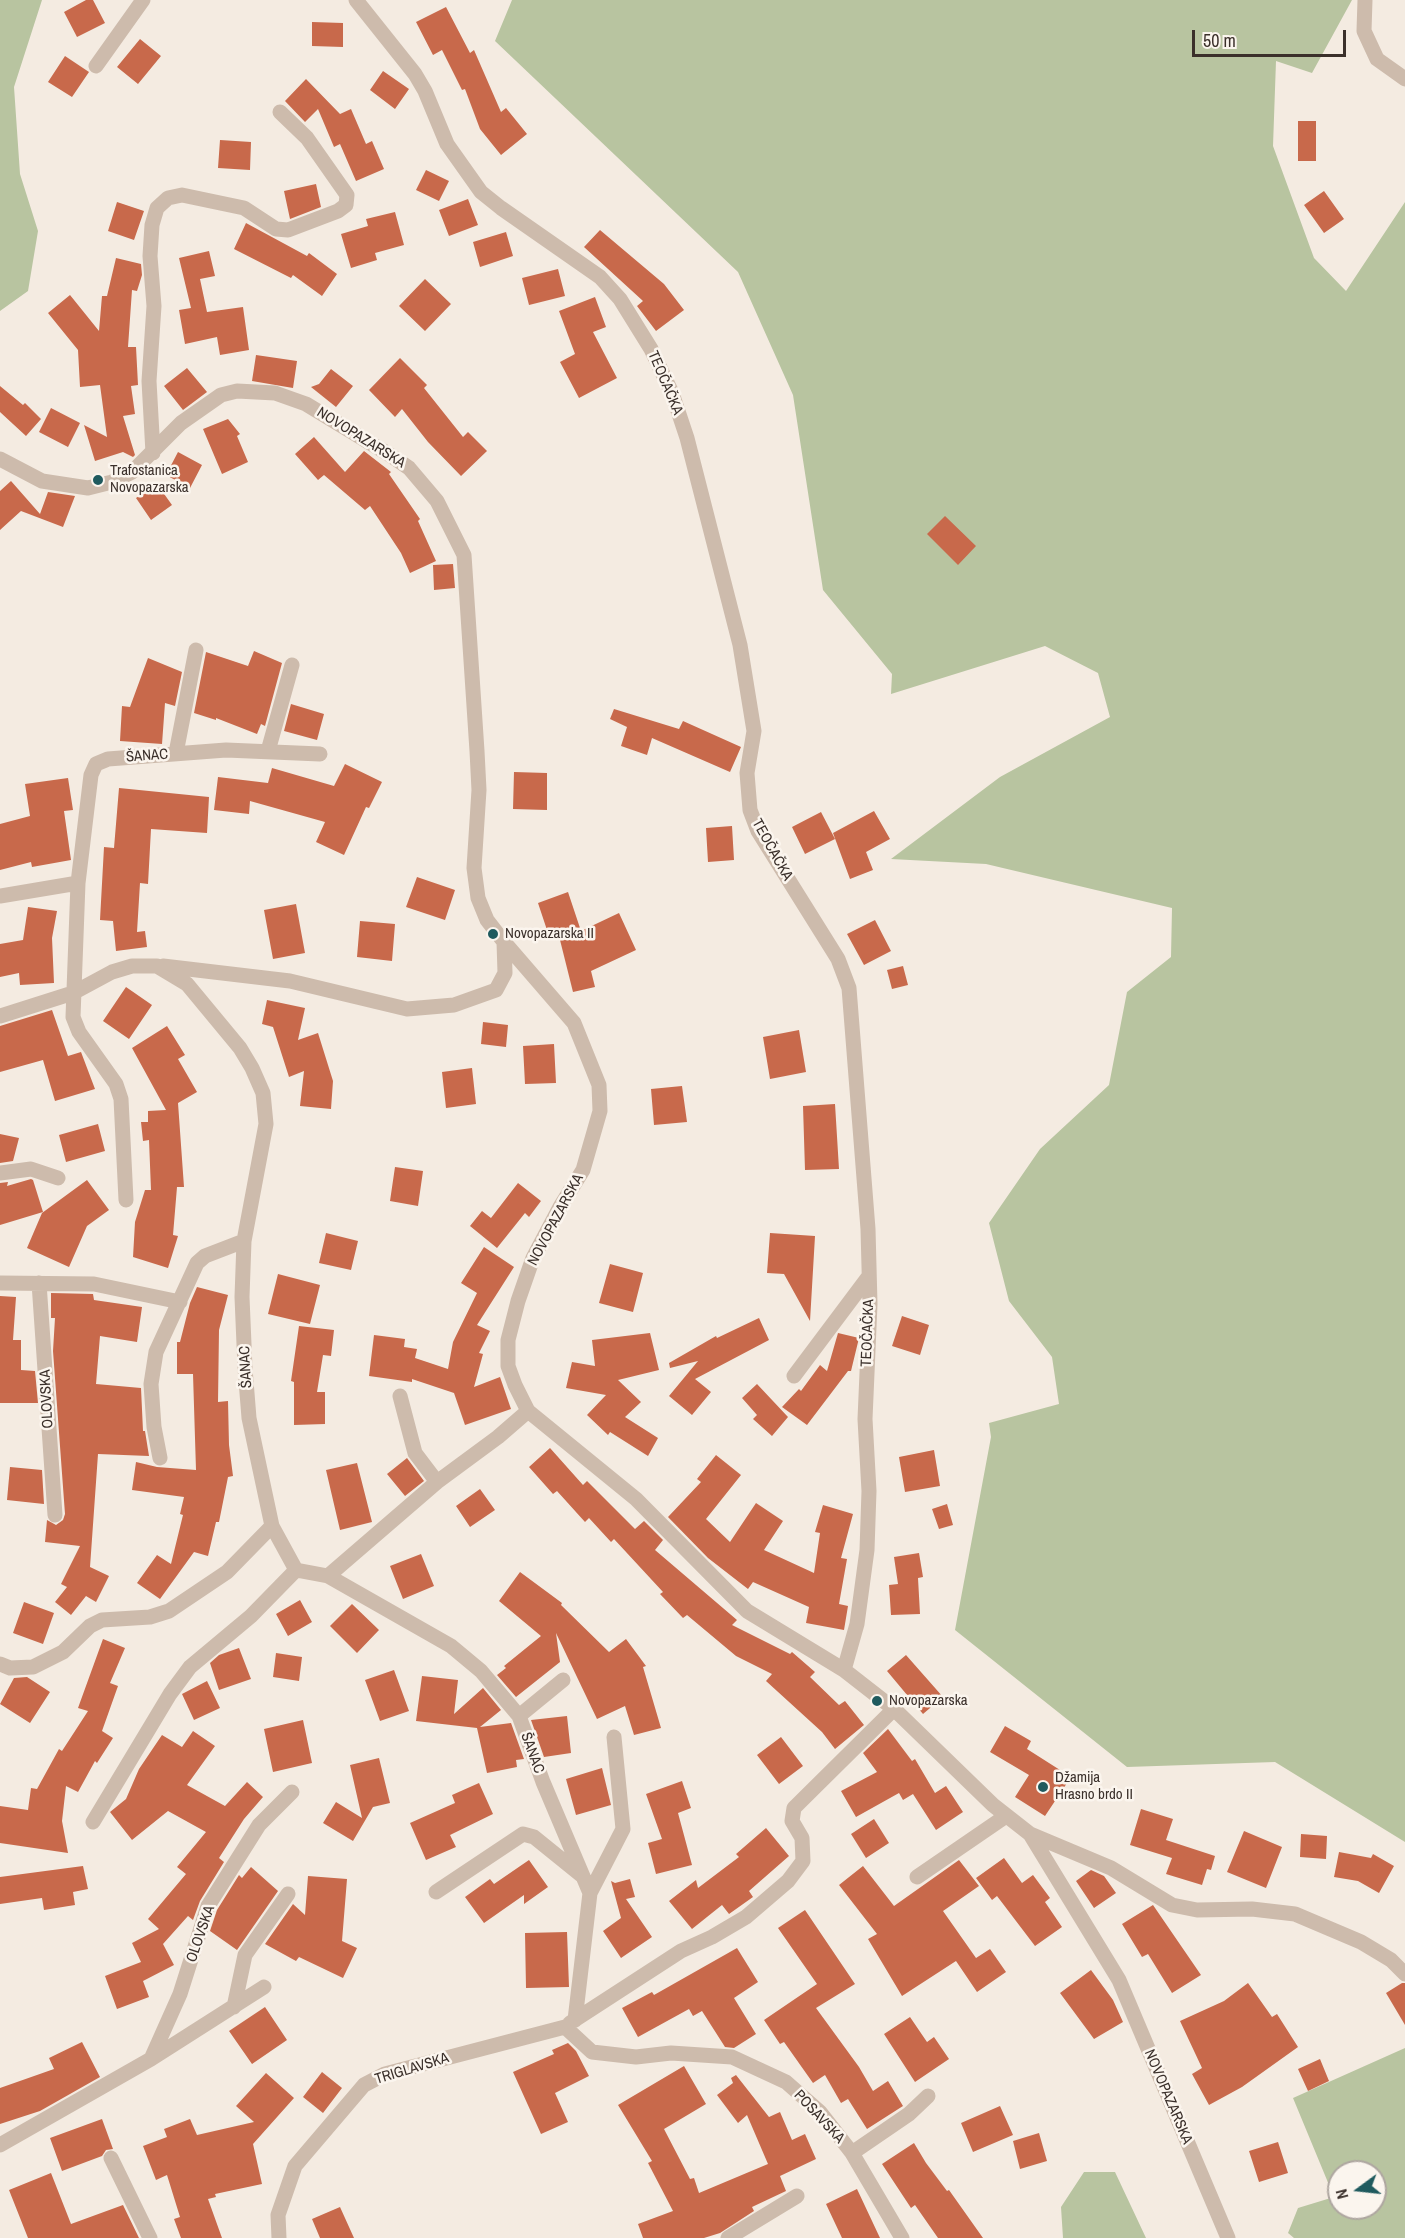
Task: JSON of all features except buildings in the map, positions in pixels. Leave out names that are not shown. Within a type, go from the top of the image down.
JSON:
[{"type":"street","points":[[96,66],[143,0]]},
{"type":"street","name":"TEOČAČKA","points":[[356,0],[415,74],[425,91],[447,144],[466,173],[501,208],[600,278],[620,298],[641,331],[672,393],[687,438],[740,645],[754,731],[747,773],[750,810],[758,831],[838,959],[849,988],[863,1152],[869,1276],[865,1419],[869,1491],[867,1550],[857,1624],[844,1671]]},
{"type":"street","points":[[1365,0],[1364,31],[1377,59],[1405,79]]},
{"type":"street","points":[[153,453],[149,381],[154,306],[150,256],[152,225],[157,208],[168,198],[182,195],[244,208],[276,229],[288,230],[338,212],[346,205],[347,195],[307,138],[280,112]]},
{"type":"street","name":"NOVOPAZARSKA","points":[[0,459],[42,481],[88,488],[122,477],[153,453],[181,423],[221,395],[237,391],[275,393],[306,404],[409,468],[437,501],[464,555],[479,790],[474,868],[478,898],[487,920],[574,1023],[599,1085],[600,1111],[583,1170],[533,1258],[508,1340],[508,1366],[528,1411],[636,1499],[747,1611],[844,1671],[894,1709],[1006,1816],[1030,1834],[1111,1868],[1172,1905],[1197,1910],[1252,1910],[1295,1914],[1361,1942],[1391,1960],[1405,1974]]},
{"type":"street","points":[[176,753],[196,650]]},
{"type":"street","points":[[268,751],[292,665]]},
{"type":"street","name":"ŠANAC","points":[[126,1200],[121,1099],[116,1084],[79,1032],[73,1017],[78,883],[91,775],[96,764],[108,759],[226,750],[321,753]]},
{"type":"street","points":[[0,896],[78,883]]},
{"type":"street","points":[[0,1017],[73,993],[112,972],[132,966],[157,966],[290,981],[407,1009],[454,1005],[496,990],[505,974],[504,942]]},
{"type":"street","name":"ŠANAC","points":[[157,966],[187,984],[216,1017],[240,1048],[263,1093],[266,1124],[244,1241],[242,1297],[249,1418],[272,1526],[296,1570],[328,1576],[451,1646],[481,1671],[519,1716],[590,1893]]},
{"type":"street","points":[[0,1173],[31,1169],[58,1178]]},
{"type":"street","points":[[160,1458],[154,1428],[151,1384],[156,1352],[197,1263],[205,1256],[244,1241]]},
{"type":"street","points":[[794,1376],[869,1276]]},
{"type":"street","points":[[0,1282],[94,1284],[180,1302]]},
{"type":"street","name":"OLOVSKA","points":[[39,1283],[55,1515]]},
{"type":"street","points":[[399,1396],[415,1453],[437,1482]]},
{"type":"street","points":[[328,1576],[437,1482],[498,1437],[528,1411]]},
{"type":"street","points":[[0,1664],[10,1668],[33,1667],[63,1652],[90,1626],[102,1620],[150,1617],[169,1611],[227,1572],[272,1526]]},
{"type":"street","points":[[93,1822],[170,1694],[190,1667],[251,1616],[296,1570]]},
{"type":"street","points":[[519,1716],[563,1680]]},
{"type":"street","name":"TRIGLAVSKA","points":[[279,2238],[278,2215],[295,2166],[364,2085],[386,2074],[570,2023],[681,1951],[712,1937],[746,1917],[788,1881],[803,1861],[802,1838],[792,1821],[791,1813],[894,1709]]},
{"type":"street","points":[[570,2023],[590,1893],[623,1829],[614,1737]]},
{"type":"street","name":"OLOVSKA","points":[[151,2059],[180,1994],[208,1906],[259,1825],[292,1792]]},
{"type":"street","points":[[917,1877],[1006,1816]]},
{"type":"street","points":[[436,1892],[523,1834],[534,1838],[583,1877]]},
{"type":"street","name":"NOVOPAZARSKA","points":[[1030,1834],[1119,1980],[1228,2238]]},
{"type":"street","points":[[234,2007],[245,1955],[288,1894]]},
{"type":"street","points":[[0,2145],[151,2059],[264,1987]]},
{"type":"street","name":"POSAVSKA","points":[[570,2023],[592,2052],[636,2057],[671,2053],[732,2057],[786,2082],[820,2112],[852,2153],[902,2238]]},
{"type":"street","name":"POSAVSKA","points":[[852,2153],[909,2114],[928,2096]]},
{"type":"street","points":[[111,2158],[150,2238]]},
{"type":"street","points":[[728,2238],[797,2196]]},
{"type":"green space","points":[[0,0],[42,0],[14,87],[20,174],[38,231],[28,291],[0,311]]},
{"type":"green space","points":[[512,0],[1352,0],[1312,73],[1276,61],[1273,146],[1314,258],[1346,291],[1405,202],[1405,1842],[1275,1762],[1127,1767],[955,1630],[991,1437],[989,1423],[1059,1404],[1052,1357],[1009,1301],[989,1223],[1040,1149],[1109,1085],[1127,992],[1171,957],[1172,908],[986,864],[891,859],[1000,777],[1110,717],[1098,673],[1045,646],[891,694],[892,674],[823,590],[793,395],[738,272],[495,41]]},
{"type":"green space","points":[[1405,2048],[1405,2238],[1294,2238],[1288,2233],[1298,2208],[1327,2199],[1327,2220],[1387,2220],[1387,2160],[1327,2160],[1327,2180],[1293,2098]]},
{"type":"green space","points":[[1084,2172],[1115,2172],[1146,2238],[1063,2238],[1061,2207]]},
{"type":"place","name":"Trafostanica Novopazarska","points":[[98,480]]},
{"type":"place","name":"Novopazarska II","points":[[493,934]]},
{"type":"place","name":"Novopazarska","points":[[877,1701]]},
{"type":"place","name":"Džamija Hrasno brdo II","points":[[1043,1787]]}]
